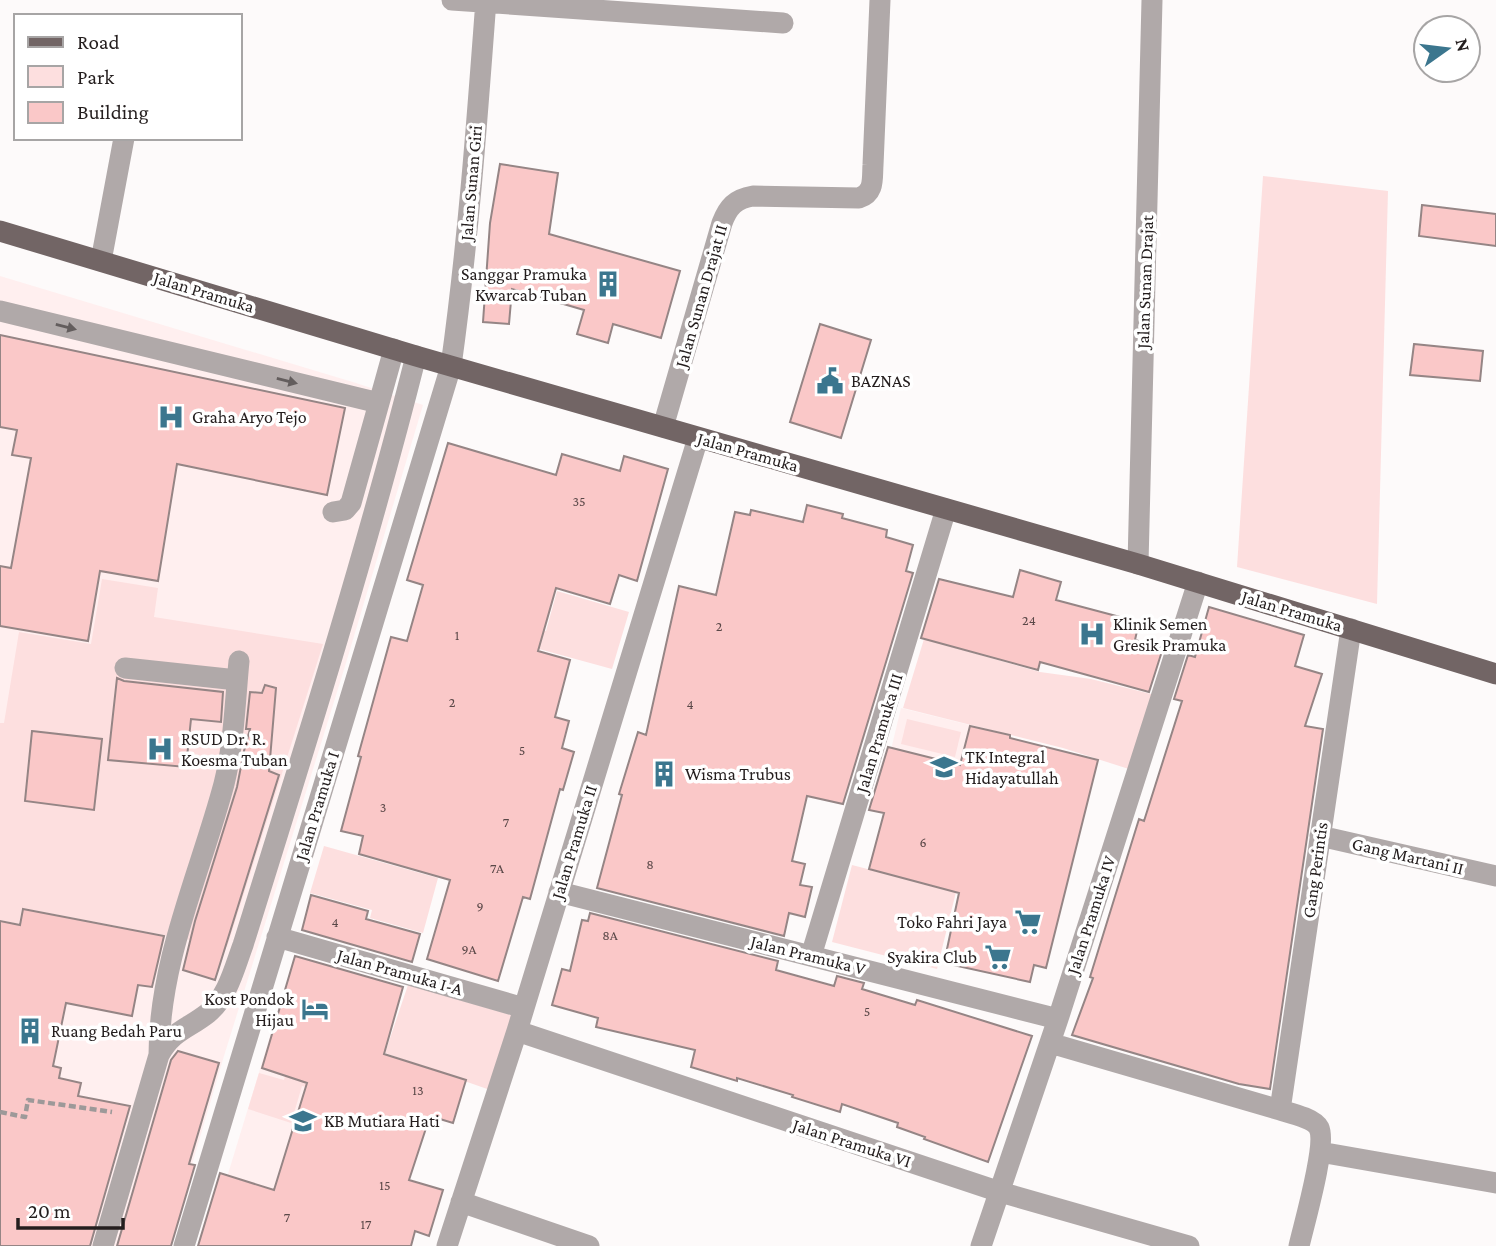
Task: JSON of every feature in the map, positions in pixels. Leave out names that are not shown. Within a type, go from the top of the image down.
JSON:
[{"type":"main road","name":"Jalan Pramuka","points":[[0,231],[416,356],[1138,564],[1496,674]]},
{"type":"street","points":[[453,0],[783,23]]},
{"type":"street","name":"Jalan Sunan Drajat II","points":[[663,428],[722,223],[733,203],[742,198],[753,197],[859,198],[870,191],[880,0]]},
{"type":"street","name":"Jalan Sunan Drajat","points":[[1138,564],[1152,0]]},
{"type":"street","name":"Jalan Sunan Giri","points":[[451,366],[469,211],[486,1]]},
{"type":"street","points":[[101,261],[124,140]]},
{"type":"street","points":[[0,311],[379,403]]},
{"type":"street","points":[[333,512],[345,510],[351,503],[394,349]]},
{"type":"street","points":[[103,1246],[159,1055],[168,1040],[207,1014],[224,995],[243,945],[327,674],[416,356]]},
{"type":"street","name":"Jalan Pramuka I","points":[[184,1246],[451,366]]},
{"type":"street","name":"Jalan Pramuka II","points":[[447,1246],[517,1031],[698,438]]},
{"type":"street","name":"Jalan Pramuka III","points":[[811,956],[946,509]]},
{"type":"street","name":"Jalan Pramuka IV","points":[[981,1246],[1050,1043],[1198,582]]},
{"type":"street","name":"Gang Perintis","points":[[1280,1110],[1351,629]]},
{"type":"street","points":[[125,668],[238,671],[229,760],[169,967],[160,1023],[159,1055]]},
{"type":"street","name":"Gang Martani II","points":[[1320,836],[1496,876]]},
{"type":"street","name":"Jalan Pramuka V","points":[[559,892],[1058,1018]]},
{"type":"street","name":"Jalan Pramuka I-A","points":[[277,937],[524,1008]]},
{"type":"street","name":"Jalan Pramuka VI","points":[[517,1031],[1000,1192],[1189,1246]]},
{"type":"street","points":[[1050,1043],[1280,1110],[1317,1125],[1320,1132],[1320,1152],[1299,1246]]},
{"type":"street","points":[[1320,1152],[1496,1182]]},
{"type":"street","points":[[461,1202],[589,1246]]},
{"type":"path","points":[[0,1112],[25,1117],[28,1100],[141,1116]]},
{"type":"shaded area","name":"RSUD Dr. R. Koesma Tuban","points":[[0,276],[423,405],[168,1246],[0,1246]]},
{"type":"shaded area","name":"TK Integral Hidayatullah","points":[[901,708],[1010,735],[991,814],[882,787]]},
{"type":"shaded area","name":"KB Mutiara Hati","points":[[271,1033],[381,1067],[322,1246],[206,1246]]},
{"type":"green space","points":[[1263,176],[1388,191],[1377,604],[1237,567]]},
{"type":"green space","points":[[102,579],[158,588],[154,617],[323,644],[227,947],[22,908],[19,924],[0,920],[0,723],[4,723],[19,632],[91,644]]},
{"type":"green space","points":[[557,591],[629,612],[612,669],[506,640],[511,621],[546,631]]},
{"type":"green space","points":[[924,639],[1040,672],[1091,679],[1155,695],[1132,770],[1063,748],[903,708]]},
{"type":"green space","points":[[907,719],[961,732],[955,757],[901,744]]},
{"type":"green space","points":[[324,846],[438,878],[423,933],[370,918],[372,910],[310,893]]},
{"type":"green space","points":[[852,865],[956,892],[937,969],[832,942]]},
{"type":"green space","points":[[408,985],[515,1016],[490,1090],[385,1053]]},
{"type":"green space","points":[[295,1041],[368,1105],[302,1086],[291,1123],[248,1109],[259,1073],[284,1080]]},
{"type":"building","points":[[500,164],[558,173],[549,234],[680,271],[661,338],[613,324],[608,343],[577,334],[584,310],[512,289],[509,324],[483,322],[490,223]]},
{"type":"building","points":[[1422,205],[1496,214],[1496,246],[1419,236]]},
{"type":"building","name":"BAZNAS","points":[[820,324],[871,340],[841,438],[790,422]]},
{"type":"building","points":[[0,335],[345,408],[327,495],[177,464],[158,581],[100,571],[88,641],[0,626],[0,566],[11,568],[31,458],[12,455],[17,430],[0,427]]},
{"type":"building","points":[[1414,344],[1483,351],[1480,381],[1410,375]]},
{"type":"building","points":[[448,443],[556,475],[562,454],[620,471],[624,456],[668,469],[637,581],[619,575],[610,604],[556,588],[538,651],[570,660],[555,717],[569,721],[562,748],[574,752],[563,790],[560,789],[530,899],[523,897],[498,981],[427,959],[450,880],[359,854],[363,836],[341,831],[361,757],[358,756],[391,637],[407,641],[423,585],[407,580]]},
{"type":"building","points":[[807,505],[843,514],[842,518],[887,530],[886,537],[913,545],[906,571],[913,573],[843,804],[807,796],[792,861],[805,864],[800,885],[812,887],[805,917],[789,913],[784,936],[597,888],[622,795],[619,794],[638,732],[646,735],[679,586],[716,595],[735,512],[750,515],[751,510],[803,522]]},
{"type":"building","points":[[1020,570],[1061,582],[1056,600],[1139,622],[1135,640],[1163,648],[1149,692],[1040,662],[1038,670],[921,638],[939,579],[1013,597]]},
{"type":"building","points":[[1209,607],[1304,635],[1295,666],[1322,674],[1305,726],[1323,729],[1270,1089],[1239,1084],[1072,1035],[1093,978],[1090,977],[1139,819],[1144,821],[1182,701],[1174,699],[1188,655],[1195,657]]},
{"type":"building","points":[[117,678],[223,692],[221,722],[191,719],[186,767],[108,760]]},
{"type":"building","points":[[265,685],[276,688],[269,771],[279,775],[215,980],[183,970],[195,921],[237,787],[250,729],[246,729],[250,692],[262,693]]},
{"type":"building","points":[[970,726],[1098,760],[1046,968],[1034,965],[1030,982],[944,963],[959,893],[869,869],[884,813],[869,810],[888,747],[960,765]]},
{"type":"building","points":[[32,731],[102,739],[94,810],[25,801]]},
{"type":"building","points":[[311,895],[368,911],[366,919],[420,934],[412,962],[302,930]]},
{"type":"building","points":[[23,909],[164,936],[152,987],[138,985],[132,1016],[66,1003],[53,1066],[61,1068],[59,1078],[81,1083],[78,1096],[130,1106],[90,1246],[0,1246],[0,921],[20,925]]},
{"type":"building","points":[[590,913],[778,961],[776,970],[834,986],[837,976],[864,983],[862,989],[915,1005],[917,1000],[1032,1036],[988,1162],[924,1139],[925,1137],[897,1127],[898,1123],[842,1104],[840,1112],[737,1078],[737,1081],[691,1067],[695,1050],[596,1027],[598,1018],[552,1005],[562,969],[570,971],[582,920],[588,921]]},
{"type":"building","points":[[295,956],[403,987],[384,1054],[466,1080],[453,1123],[430,1116],[409,1180],[443,1190],[429,1236],[415,1231],[411,1246],[198,1246],[220,1173],[274,1190],[307,1083],[262,1068]]},
{"type":"building","points":[[178,1051],[219,1063],[189,1164],[195,1165],[171,1246],[117,1246],[171,1060]]},
{"type":"place","name":"Sanggar Pramuka Kwarcab Tuban","points":[[608,284]]},
{"type":"place","name":"BAZNAS","points":[[830,381]]},
{"type":"place","name":"Graha Aryo Tejo","points":[[171,417]]},
{"type":"place","name":"Klinik Semen Gresik Pramuka","points":[[1092,634]]},
{"type":"place","name":"RSUD Dr. R. Koesma Tuban","points":[[160,749]]},
{"type":"place","name":"TK Integral Hidayatullah","points":[[944,767]]},
{"type":"place","name":"Wisma Trubus","points":[[664,774]]},
{"type":"place","name":"Toko Fahri Jaya","points":[[1028,922]]},
{"type":"place","name":"Syakira Club","points":[[998,957]]},
{"type":"place","name":"Kost Pondok Hijau","points":[[315,1009]]},
{"type":"place","name":"Ruang Bedah Paru","points":[[30,1031]]},
{"type":"place","name":"KB Mutiara Hati","points":[[303,1121]]}]
